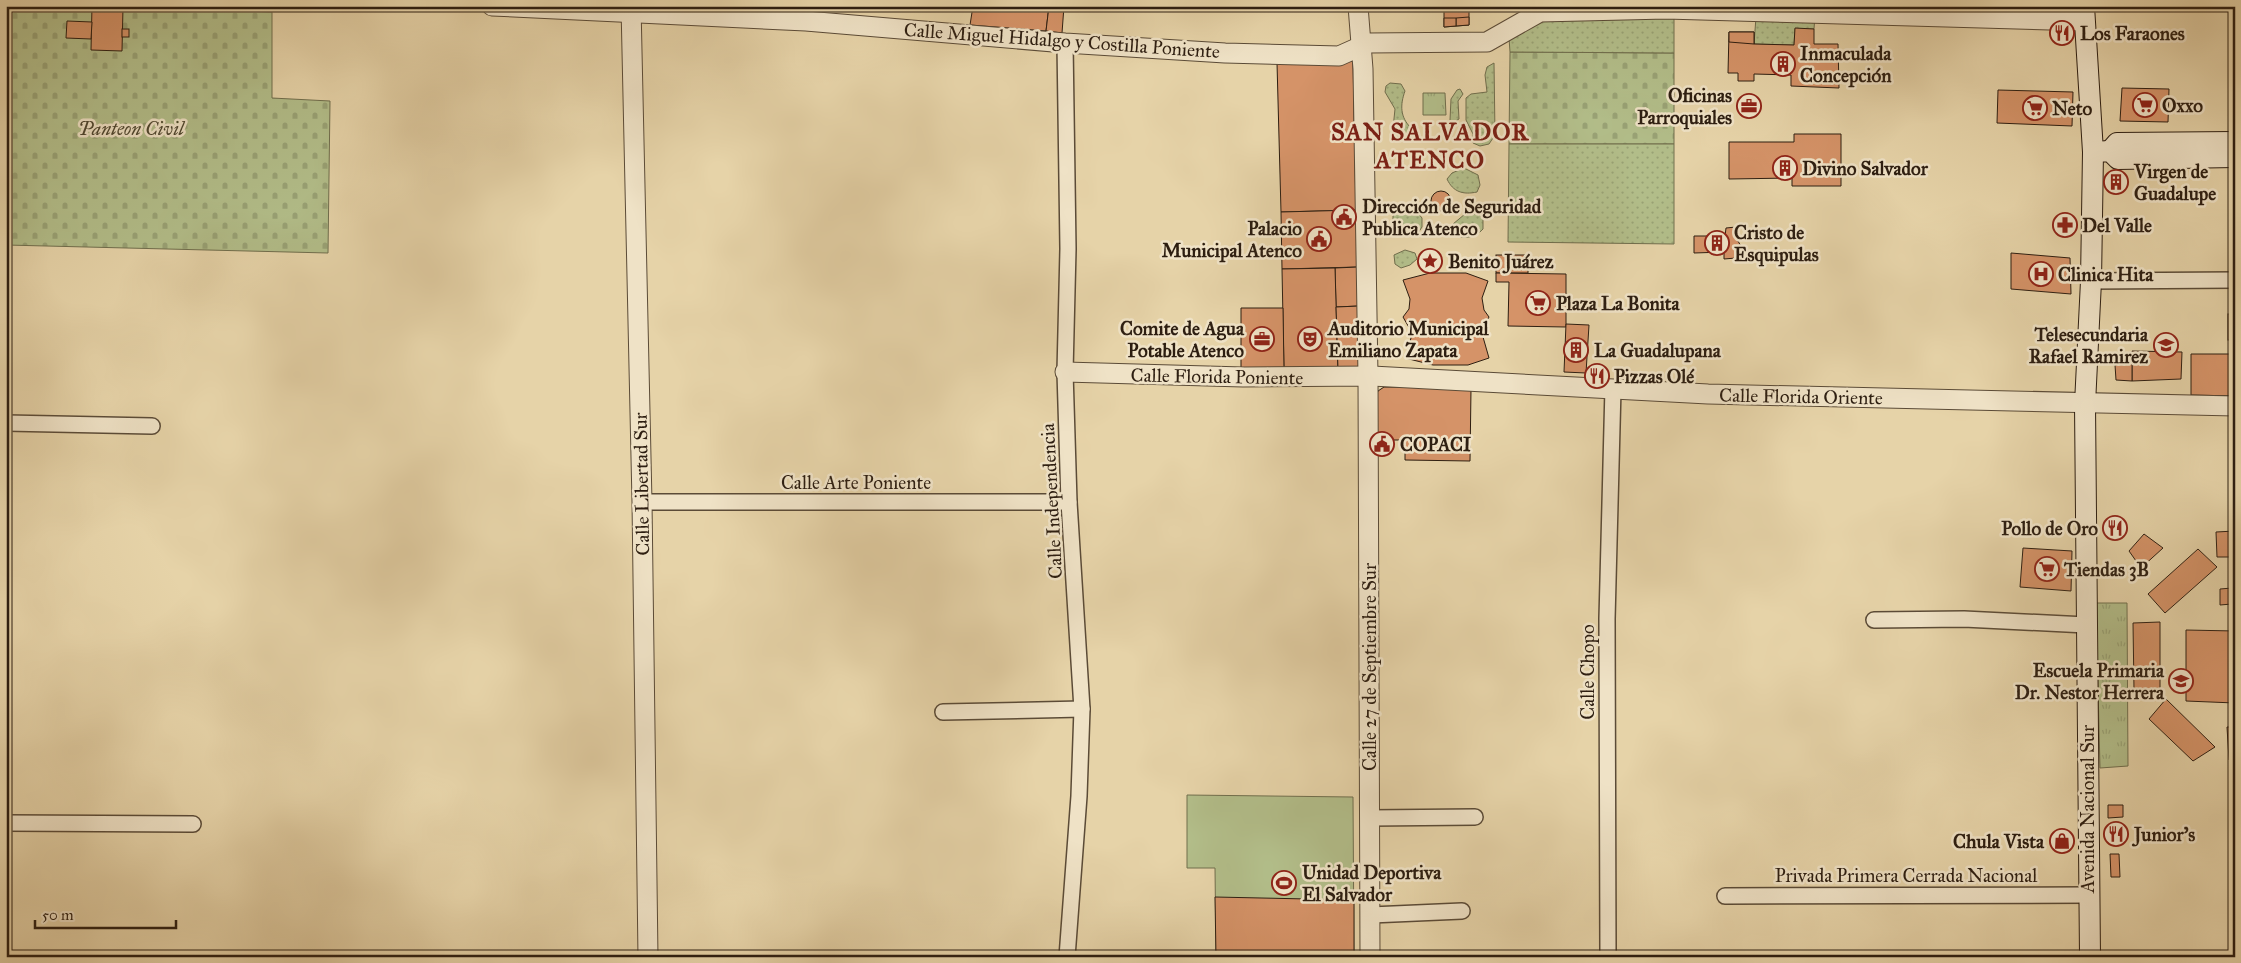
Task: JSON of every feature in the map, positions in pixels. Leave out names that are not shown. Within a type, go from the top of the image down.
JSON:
[{"type":"main road","name":"Avenida Nacional Sur","points":[[2084,14],[2101,152],[2091,281],[2085,404],[2090,957]]},
{"type":"main road","points":[[2101,152],[2117,142],[2235,142]]},
{"type":"main road","points":[[2101,152],[2118,160],[2235,157]]},
{"type":"street","name":"Calle Miguel Hidalgo y Costilla Poniente","points":[[492,6],[631,9],[1225,53],[1340,56],[1360,45]]},
{"type":"street","name":"Calle 27 de Septiembre Sur","points":[[1358,6],[1363,70],[1368,376],[1370,957]]},
{"type":"street","name":"Calle Libertad Sur","points":[[631,9],[642,502],[648,957]]},
{"type":"street","points":[[1360,45],[1487,42],[1540,12],[1666,9],[2084,14]]},
{"type":"street","name":"Calle Independencia","points":[[1065,42],[1068,249],[1065,372],[1069,502],[1082,709],[1079,796],[1067,957]]},
{"type":"street","points":[[2091,281],[2235,280]]},
{"type":"street","name":"Calle Florida Poniente","points":[[1065,372],[1243,377],[1368,376]]},
{"type":"street","name":"Calle Florida Oriente","points":[[1368,376],[1708,394],[2235,406]]},
{"type":"street","name":"Calle Chopo","points":[[1608,957],[1607,610],[1613,388]]},
{"type":"street","points":[[6,423],[152,426]]},
{"type":"street","name":"Calle Arte Poniente","points":[[642,502],[1069,502]]},
{"type":"street","points":[[1874,620],[1964,619],[2086,625]]},
{"type":"street","points":[[943,712],[1082,709]]},
{"type":"street","points":[[1370,818],[1475,817]]},
{"type":"street","points":[[6,823],[193,824]]},
{"type":"street","name":"Privada Primera Cerrada Nacional","points":[[1725,896],[2088,895]]},
{"type":"street","points":[[1370,915],[1462,911]]},
{"type":"green space","name":"Panteon Civil","points":[[6,6],[108,6],[272,12],[272,98],[330,101],[328,253],[6,245]]},
{"type":"green space","points":[[1815,16],[1814,29],[1795,29],[1794,45],[1754,44],[1756,17]]},
{"type":"green space","points":[[1543,17],[1674,17],[1674,53],[1510,52],[1509,38]]},
{"type":"green space","points":[[1510,52],[1674,53],[1674,144],[1509,144]]},
{"type":"green space","points":[[1494,63],[1495,135],[1489,144],[1480,146],[1473,143],[1473,134],[1466,120],[1466,98],[1471,94],[1487,92],[1485,75],[1487,67]]},
{"type":"green space","points":[[1390,83],[1401,84],[1405,91],[1402,111],[1407,124],[1411,128],[1407,139],[1396,141],[1392,138],[1395,109],[1385,92],[1386,86]]},
{"type":"green space","points":[[1460,89],[1463,94],[1458,101],[1459,119],[1452,123],[1450,120],[1451,99],[1457,90]]},
{"type":"green space","points":[[1423,93],[1445,93],[1446,115],[1423,115]]},
{"type":"green space","points":[[1509,144],[1674,144],[1674,244],[1508,242]]},
{"type":"green space","points":[[1464,168],[1478,175],[1480,185],[1477,192],[1459,192],[1449,183],[1447,179],[1452,173]]},
{"type":"green space","points":[[1406,206],[1413,207],[1422,218],[1422,227],[1416,236],[1401,235],[1393,227],[1393,216]]},
{"type":"green space","points":[[1465,214],[1478,214],[1483,218],[1483,229],[1470,237],[1454,235],[1451,230],[1453,224]]},
{"type":"green space","points":[[1405,250],[1415,253],[1417,259],[1410,265],[1401,268],[1395,264],[1394,255]]},
{"type":"green space","points":[[2096,603],[2127,603],[2128,766],[2100,768]]},
{"type":"green space","name":"Unidad Deportiva El Salvador","points":[[1187,795],[1353,797],[1354,957],[1216,957],[1215,868],[1187,868]]},
{"type":"building","points":[[92,6],[123,7],[122,51],[91,50]]},
{"type":"building","points":[[973,6],[1049,6],[1046,31],[970,25]]},
{"type":"building","points":[[1049,6],[1064,6],[1062,33],[1046,31]]},
{"type":"building","points":[[1444,6],[1469,6],[1469,25],[1444,27]]},
{"type":"building","points":[[1469,17],[1469,25],[1456,26],[1456,18]]},
{"type":"building","points":[[1444,18],[1456,18],[1456,26],[1444,27]]},
{"type":"building","points":[[67,21],[92,22],[91,39],[66,38]]},
{"type":"building","name":"Inmaculada Concepción","points":[[1795,28],[1814,29],[1814,44],[1838,44],[1839,88],[1791,86],[1791,75],[1754,74],[1754,81],[1738,81],[1738,73],[1728,73],[1729,32],[1754,32],[1754,44],[1794,45]]},
{"type":"building","points":[[122,29],[129,29],[129,37],[122,37]]},
{"type":"building","points":[[1729,32],[1754,32],[1754,44],[1729,42]]},
{"type":"building","points":[[1353,61],[1356,210],[1281,212],[1277,63]]},
{"type":"building","name":"Oxxo","points":[[2122,88],[2169,89],[2168,122],[2120,121]]},
{"type":"building","name":"Neto","points":[[1998,90],[2073,92],[2072,126],[1997,123]]},
{"type":"building","name":"Divino Salvador","points":[[1794,134],[1841,134],[1841,186],[1792,186],[1792,178],[1729,179],[1729,142],[1794,142]]},
{"type":"building","name":"Virgen de Guadalupe","points":[[2110,176],[2122,176],[2123,188],[2110,188]]},
{"type":"building","points":[[1437,191],[1445,191],[1451,197],[1451,205],[1445,211],[1437,211],[1431,205],[1431,197]]},
{"type":"building","name":"Palacio Municipal Atenco","points":[[1356,210],[1358,267],[1282,269],[1281,212]]},
{"type":"building","name":"Cristo de Esquipulas","points":[[1736,227],[1736,238],[1741,246],[1736,253],[1736,258],[1724,259],[1724,252],[1694,253],[1694,236],[1725,236],[1726,228]]},
{"type":"building","name":"Clinica Hita","points":[[2011,253],[2070,258],[2071,294],[2011,289]]},
{"type":"building","points":[[1496,255],[1528,255],[1528,273],[1496,273]]},
{"type":"building","points":[[1358,267],[1359,306],[1336,307],[1335,268]]},
{"type":"building","name":"Auditorio Municipal Emiliano Zapata","points":[[1335,268],[1338,370],[1284,370],[1282,269]]},
{"type":"building","points":[[1430,273],[1466,273],[1488,281],[1482,298],[1484,310],[1489,317],[1483,329],[1483,337],[1489,358],[1468,365],[1433,365],[1405,358],[1411,338],[1411,331],[1403,317],[1409,309],[1410,299],[1403,280]]},
{"type":"building","name":"Plaza La Bonita","points":[[1496,273],[1566,274],[1566,327],[1508,326],[1509,282],[1496,282]]},
{"type":"building","points":[[1359,306],[1360,369],[1338,370],[1336,307]]},
{"type":"building","name":"Comite de Agua Potable Atenco","points":[[1241,308],[1283,308],[1284,370],[1241,371]]},
{"type":"building","points":[[2228,314],[2235,314],[2235,340],[2228,340]]},
{"type":"building","name":"La Guadalupana","points":[[1566,324],[1589,325],[1586,373],[1564,372]]},
{"type":"building","points":[[2132,351],[2182,352],[2181,379],[2132,381]]},
{"type":"building","points":[[2191,354],[2235,354],[2235,396],[2191,395]]},
{"type":"building","points":[[2132,364],[2132,381],[2116,380],[2115,365]]},
{"type":"building","points":[[1384,387],[1471,389],[1470,461],[1405,460],[1405,440],[1375,440],[1376,397],[1378,391]]},
{"type":"building","name":"COPACI","points":[[1375,440],[1388,440],[1389,447],[1376,448]]},
{"type":"building","name":"Pollo de Oro","points":[[2106,522],[2124,522],[2123,534],[2105,535]]},
{"type":"building","points":[[2235,531],[2235,557],[2217,557],[2216,532]]},
{"type":"building","points":[[2144,534],[2163,548],[2141,568],[2129,551]]},
{"type":"building","name":"Tiendas 3B","points":[[2023,548],[2072,551],[2071,591],[2020,587]]},
{"type":"building","points":[[2198,549],[2217,567],[2165,613],[2148,594]]},
{"type":"building","points":[[2232,588],[2232,604],[2220,605],[2220,589]]},
{"type":"building","points":[[2160,622],[2160,690],[2134,690],[2133,623]]},
{"type":"building","points":[[2186,630],[2235,631],[2235,703],[2186,701]]},
{"type":"building","points":[[2166,699],[2215,747],[2193,761],[2149,719]]},
{"type":"building","points":[[2227,727],[2235,727],[2235,760],[2229,760]]},
{"type":"building","points":[[2108,805],[2123,805],[2123,817],[2108,818]]},
{"type":"building","name":"Junior's","points":[[2108,829],[2123,829],[2124,840],[2109,840]]},
{"type":"building","points":[[2110,854],[2119,854],[2120,877],[2111,877]]},
{"type":"building","points":[[1215,897],[1354,900],[1354,957],[1216,957]]},
{"type":"place","name":"Los Faraones","points":[[2062,33]]},
{"type":"place","name":"Inmaculada Concepción","points":[[1783,64]]},
{"type":"place","name":"Oxxo","points":[[2145,105]]},
{"type":"place","name":"Oficinas Parroquiales","points":[[1749,106]]},
{"type":"place","name":"Neto","points":[[2035,108]]},
{"type":"place","name":"Divino Salvador","points":[[1785,168]]},
{"type":"place","name":"Virgen de Guadalupe","points":[[2116,182]]},
{"type":"place","name":"Dirección de Seguridad Publica Atenco","points":[[1344,217]]},
{"type":"place","name":"Del Valle","points":[[2065,225]]},
{"type":"place","name":"Palacio Municipal Atenco","points":[[1319,239]]},
{"type":"place","name":"Cristo de Esquipulas","points":[[1717,243]]},
{"type":"place","name":"Benito Juárez","points":[[1430,261]]},
{"type":"place","name":"Clinica Hita","points":[[2041,274]]},
{"type":"place","name":"Plaza La Bonita","points":[[1538,303]]},
{"type":"place","name":"Comite de Agua Potable Atenco","points":[[1262,339]]},
{"type":"place","name":"Auditorio Municipal Emiliano Zapata","points":[[1310,339]]},
{"type":"place","name":"Telesecundaria Rafael Ramirez","points":[[2166,345]]},
{"type":"place","name":"La Guadalupana","points":[[1576,350]]},
{"type":"place","name":"Pizzas Olé","points":[[1597,376]]},
{"type":"place","name":"COPACI","points":[[1382,444]]},
{"type":"place","name":"Pollo de Oro","points":[[2115,528]]},
{"type":"place","name":"Tiendas 3B","points":[[2047,569]]},
{"type":"place","name":"Escuela Primaria Dr. Nestor Herrera","points":[[2181,681]]},
{"type":"place","name":"Junior's","points":[[2116,834]]},
{"type":"place","name":"Chula Vista","points":[[2062,841]]},
{"type":"place","name":"Unidad Deportiva El Salvador","points":[[1284,883]]},
{"type":"district","name":"SAN SALVADOR ATENCO","points":[[1430,146]]}]
